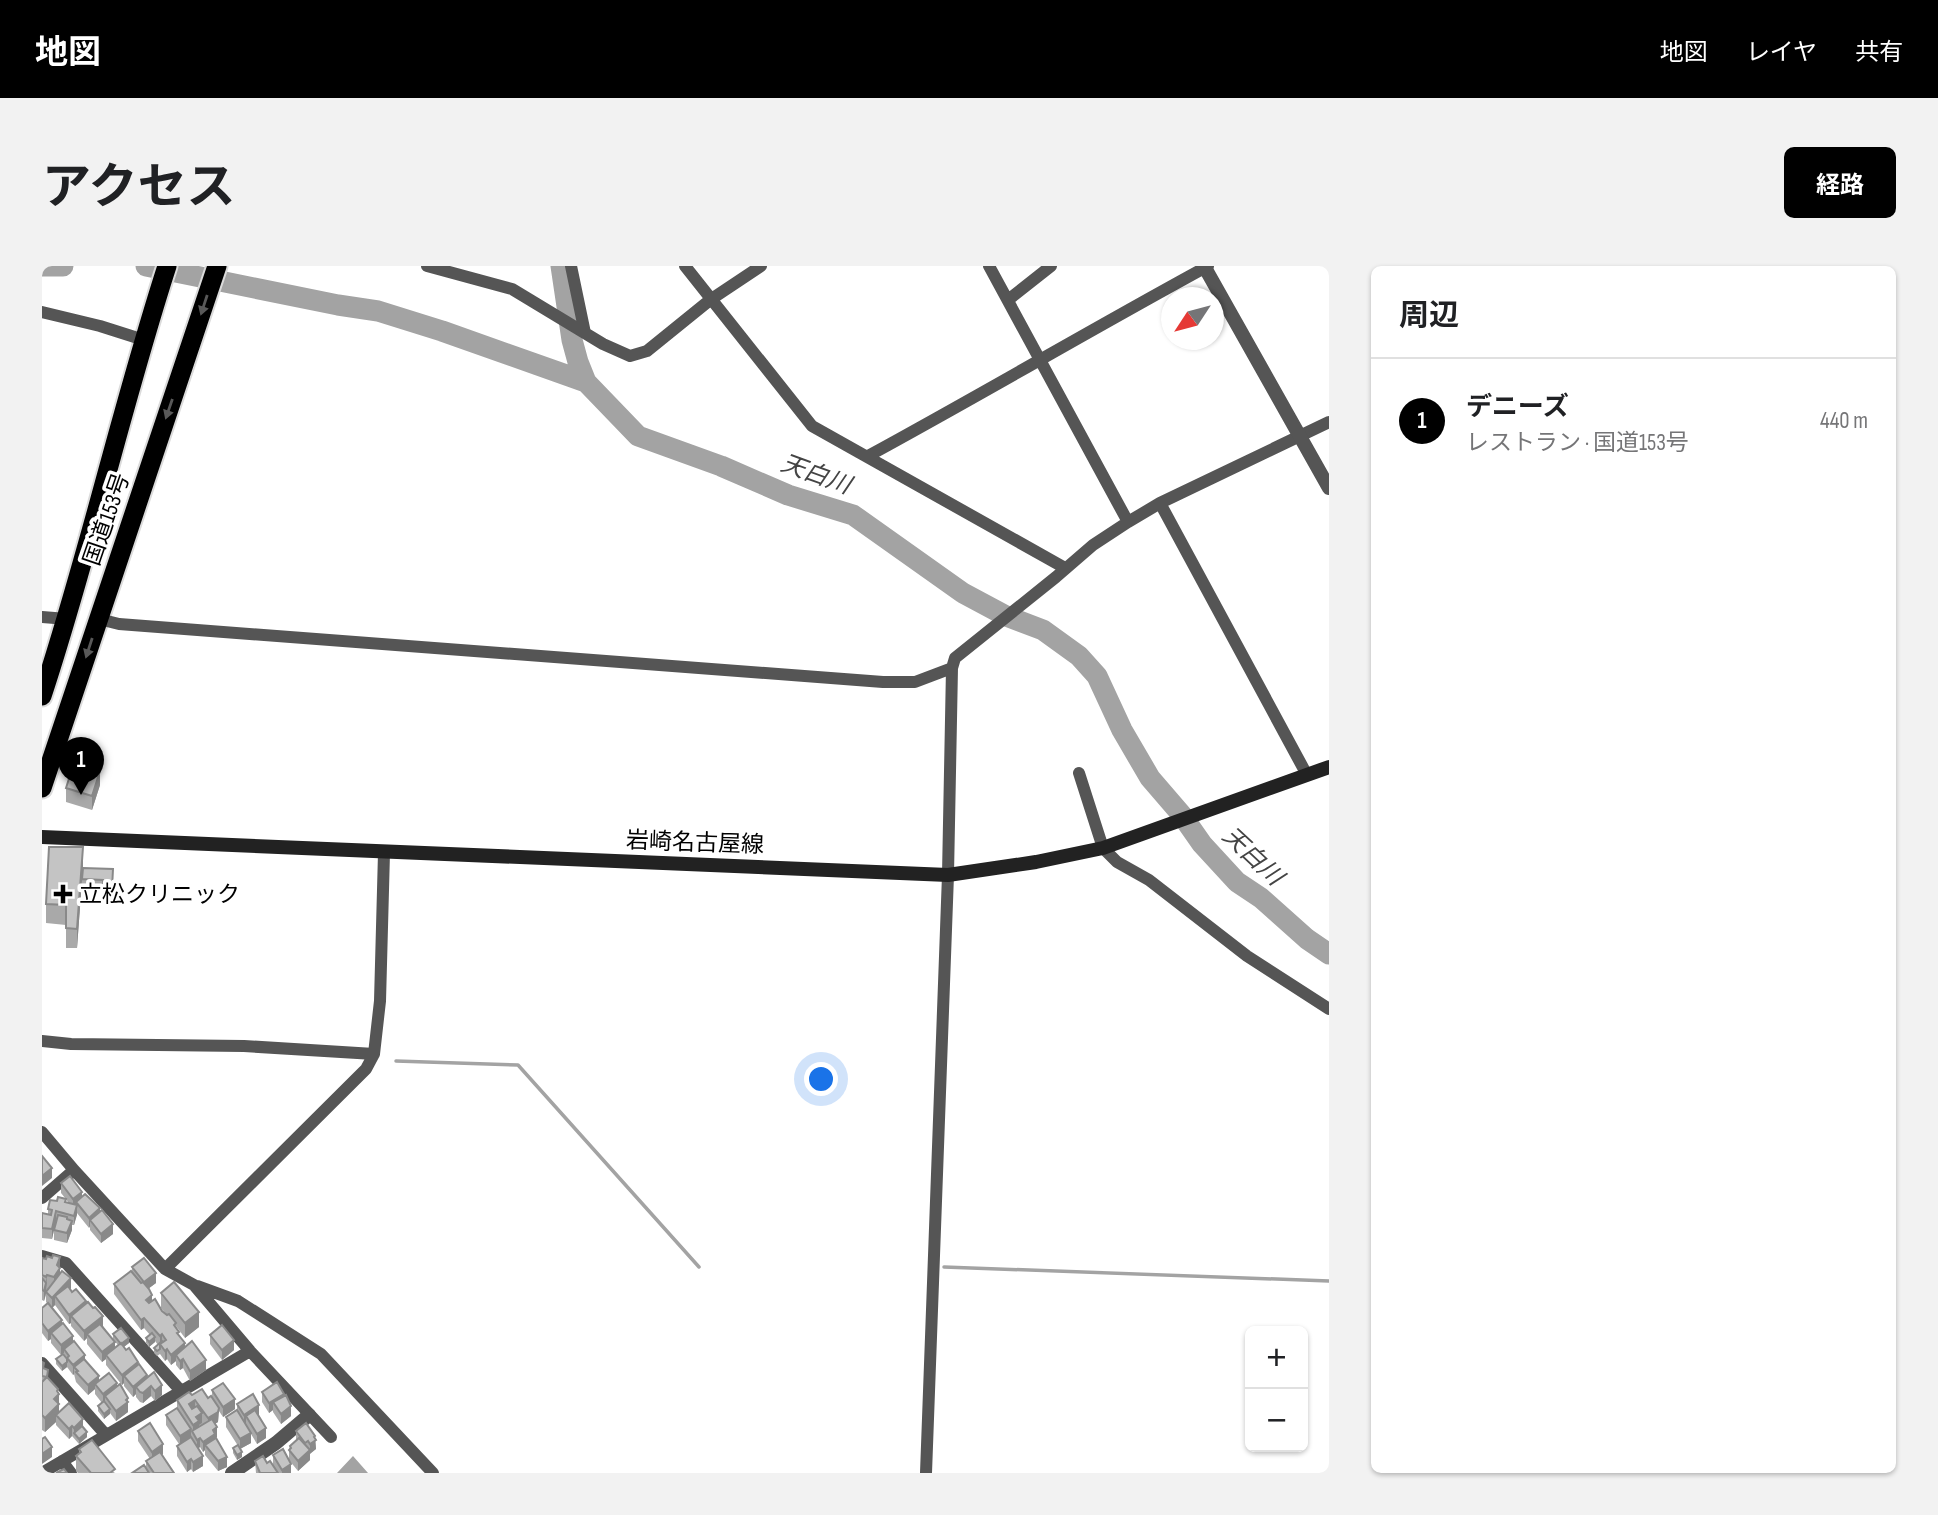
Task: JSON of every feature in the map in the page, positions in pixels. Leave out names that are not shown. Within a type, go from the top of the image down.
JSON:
[{"type":"highway","name":"国道153号","points":[[42,696],[67,619],[167,266]]},
{"type":"highway","name":"国道153号","points":[[42,788],[217,266]]},
{"type":"main road","name":"岩崎名古屋線","points":[[42,837],[947,875],[1003,868],[1104,848],[1329,766]]},
{"type":"street","points":[[427,266],[512,289],[583,332],[631,356],[646,351],[710,300],[761,266]]},
{"type":"street","points":[[571,266],[583,332]]},
{"type":"street","points":[[685,266],[812,426],[868,456],[1061,572]]},
{"type":"street","points":[[989,266],[1128,522]]},
{"type":"street","points":[[1009,300],[1051,266]]},
{"type":"street","points":[[868,456],[1206,266],[1329,488]]},
{"type":"street","points":[[42,312],[145,336]]},
{"type":"street","points":[[926,1473],[952,668],[955,658],[1093,545],[1128,522],[1160,503],[1329,422]]},
{"type":"street","points":[[1160,503],[1307,775]]},
{"type":"street","points":[[42,617],[67,619]]},
{"type":"street","points":[[99,619],[133,625],[883,682],[915,682],[952,668]]},
{"type":"street","points":[[1079,773],[1104,848],[1117,862],[1149,880],[1247,956],[1329,1009]]},
{"type":"street","points":[[165,1269],[366,1069],[374,1054],[380,1001],[384,853]]},
{"type":"street","points":[[42,1041],[71,1044],[244,1046],[374,1054]]},
{"type":"street","points":[[42,1132],[165,1269],[194,1285],[238,1301],[316,1349],[433,1473]]},
{"type":"street","points":[[42,1198],[74,1170]]},
{"type":"street","points":[[42,1256],[66,1263],[181,1391]]},
{"type":"street","points":[[194,1285],[250,1351],[331,1437]]},
{"type":"street","points":[[42,1473],[250,1351]]},
{"type":"street","points":[[42,1363],[106,1435]]},
{"type":"street","points":[[232,1473],[276,1443],[309,1415]]},
{"type":"street","points":[[62,1461],[71,1473]]},
{"type":"shaded area","points":[[353,1456],[368,1473],[337,1473]]},
{"type":"building","points":[[74,763],[100,771],[92,796],[66,788]]},
{"type":"building","points":[[49,847],[83,847],[77,929],[66,928],[66,905],[46,904]]},
{"type":"building","points":[[83,868],[113,869],[112,889],[103,889],[103,880],[82,879]]},
{"type":"building","points":[[42,1156],[52,1168],[42,1176]]},
{"type":"building","points":[[70,1176],[82,1192],[73,1199],[61,1183]]},
{"type":"building","points":[[85,1194],[100,1208],[89,1218],[76,1202]]},
{"type":"building","points":[[58,1197],[77,1205],[74,1216],[56,1211],[52,1229],[42,1228],[42,1213],[51,1215],[52,1210],[48,1209],[50,1200],[57,1201]]},
{"type":"building","points":[[102,1210],[113,1224],[101,1234],[90,1220]]},
{"type":"building","points":[[58,1215],[72,1221],[67,1233],[54,1230]]},
{"type":"building","points":[[53,1255],[60,1257],[57,1265],[60,1268],[54,1277],[46,1277],[42,1275],[42,1258],[52,1258]]},
{"type":"building","points":[[144,1258],[156,1273],[144,1282],[132,1267]]},
{"type":"building","points":[[62,1271],[71,1278],[52,1298],[46,1292]]},
{"type":"building","points":[[131,1271],[149,1289],[152,1295],[146,1300],[149,1303],[155,1299],[162,1311],[169,1314],[176,1323],[174,1325],[179,1332],[177,1333],[185,1343],[171,1355],[160,1344],[166,1340],[162,1334],[160,1336],[144,1318],[141,1320],[114,1284]]},
{"type":"building","points":[[42,1278],[46,1283],[44,1291],[42,1290]]},
{"type":"building","points":[[174,1282],[199,1312],[185,1323],[161,1293]]},
{"type":"building","points":[[68,1286],[72,1292],[76,1289],[86,1301],[69,1315],[55,1296]]},
{"type":"building","points":[[88,1302],[103,1316],[84,1331],[71,1316]]},
{"type":"building","points":[[48,1303],[62,1320],[48,1331],[42,1323],[42,1308]]},
{"type":"building","points":[[63,1323],[73,1336],[61,1345],[51,1333]]},
{"type":"building","points":[[100,1324],[115,1342],[102,1352],[87,1334]]},
{"type":"building","points":[[222,1325],[234,1340],[222,1350],[210,1335]]},
{"type":"building","points":[[121,1328],[129,1338],[121,1344],[113,1334]]},
{"type":"building","points":[[152,1333],[155,1337],[149,1342],[146,1338]]},
{"type":"building","points":[[74,1341],[85,1355],[73,1365],[64,1349]]},
{"type":"building","points":[[192,1341],[206,1360],[190,1371],[183,1359],[180,1361],[176,1355]]},
{"type":"building","points":[[121,1343],[126,1350],[129,1348],[138,1362],[122,1375],[106,1355]]},
{"type":"building","points":[[63,1354],[67,1362],[62,1366],[56,1359]]},
{"type":"building","points":[[84,1359],[99,1376],[88,1385],[74,1367]]},
{"type":"building","points":[[42,1362],[43,1368],[48,1370],[47,1377],[42,1376]]},
{"type":"building","points":[[139,1364],[147,1375],[133,1387],[124,1376]]},
{"type":"building","points":[[154,1372],[162,1385],[155,1391],[151,1386],[143,1393],[140,1392],[136,1387]]},
{"type":"building","points":[[109,1373],[117,1383],[103,1394],[95,1384]]},
{"type":"building","points":[[47,1377],[58,1389],[59,1394],[54,1399],[59,1404],[45,1418],[42,1415],[42,1382]]},
{"type":"building","points":[[277,1382],[284,1394],[269,1403],[262,1392]]},
{"type":"building","points":[[223,1383],[235,1399],[223,1407],[212,1390]]},
{"type":"building","points":[[120,1384],[128,1402],[116,1411],[105,1396]]},
{"type":"building","points":[[202,1389],[208,1398],[211,1396],[219,1408],[218,1412],[208,1418],[195,1400],[189,1404],[192,1409],[197,1406],[202,1413],[196,1417],[199,1421],[193,1425],[177,1400],[189,1392],[192,1395]]},
{"type":"building","points":[[253,1394],[259,1405],[244,1415],[237,1404]]},
{"type":"building","points":[[286,1395],[291,1406],[281,1414],[273,1402]]},
{"type":"building","points":[[104,1401],[110,1409],[104,1414],[98,1406]]},
{"type":"building","points":[[69,1403],[83,1419],[69,1429],[56,1415]]},
{"type":"building","points":[[177,1408],[191,1429],[180,1436],[166,1415]]},
{"type":"building","points":[[237,1410],[251,1433],[240,1439],[226,1417]]},
{"type":"building","points":[[255,1410],[266,1428],[257,1434],[246,1416]]},
{"type":"building","points":[[212,1419],[217,1427],[213,1430],[215,1434],[203,1442],[200,1438],[197,1440],[192,1431]]},
{"type":"building","points":[[150,1423],[163,1444],[152,1452],[138,1431]]},
{"type":"building","points":[[306,1423],[316,1440],[310,1444],[308,1441],[305,1443],[296,1431]]},
{"type":"building","points":[[82,1426],[87,1432],[79,1439],[74,1433]]},
{"type":"building","points":[[45,1437],[52,1447],[42,1454],[42,1439]]},
{"type":"building","points":[[191,1437],[203,1456],[193,1462],[191,1459],[187,1462],[177,1446]]},
{"type":"building","points":[[216,1438],[227,1457],[218,1461],[205,1445]]},
{"type":"building","points":[[299,1438],[310,1450],[298,1461],[289,1450]]},
{"type":"building","points":[[92,1440],[115,1469],[110,1473],[91,1473],[76,1456],[81,1452],[79,1449]]},
{"type":"building","points":[[238,1445],[242,1452],[237,1455],[233,1448]]},
{"type":"building","points":[[283,1449],[291,1464],[282,1470],[273,1455]]},
{"type":"building","points":[[160,1452],[174,1473],[154,1473],[146,1461]]},
{"type":"building","points":[[263,1456],[278,1473],[260,1473],[255,1461]]},
{"type":"building","points":[[144,1465],[149,1473],[132,1473]]},
{"type":"waterway","name":"天白川","points":[[42,266],[63,266]]},
{"type":"waterway","name":"天白川","points":[[146,266],[378,311],[442,331],[586,382],[638,436],[721,466],[788,495],[853,515],[963,593],[1006,616],[1043,630],[1079,656],[1097,676],[1122,730],[1150,778],[1202,844],[1237,882],[1261,898],[1307,939],[1329,954]]},
{"type":"waterway","points":[[561,266],[572,340],[586,382]]},
{"type":"waterway","points":[[396,1061],[518,1065],[699,1267]]},
{"type":"waterway","points":[[944,1267],[1329,1281]]},
{"type":"place","name":"デニーズ","points":[[81,795]]},
{"type":"place","name":"立松クリニック","points":[[63,894]]}]
